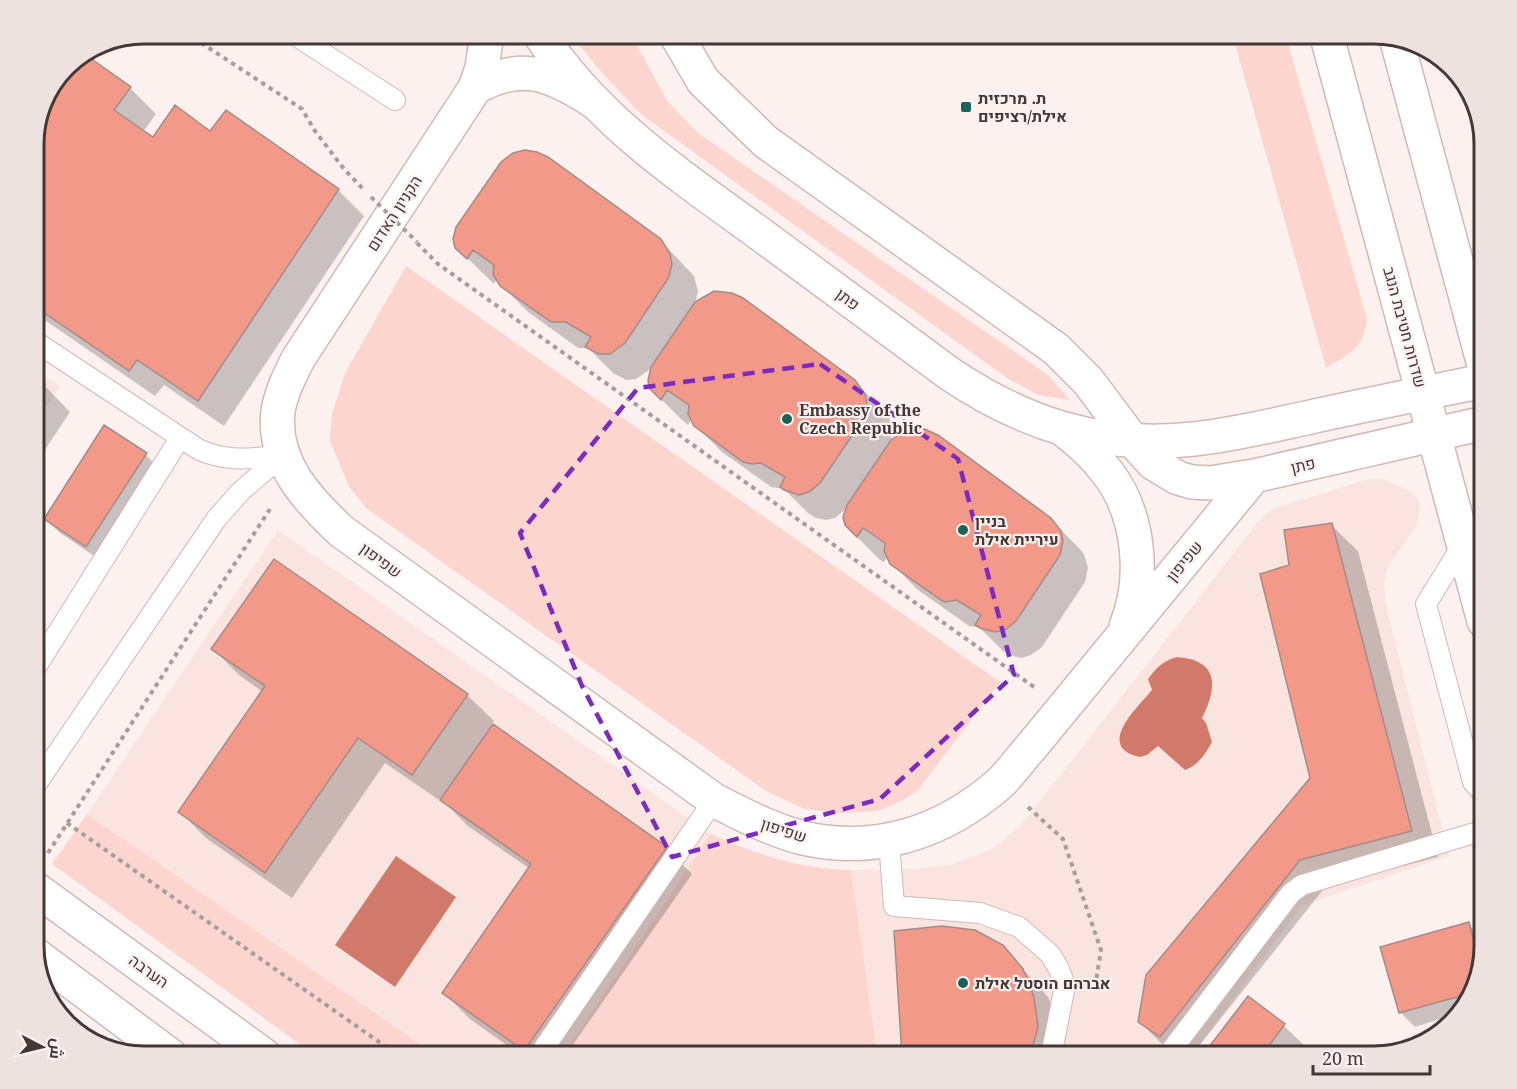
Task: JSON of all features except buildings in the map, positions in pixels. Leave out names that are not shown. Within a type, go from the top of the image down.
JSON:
[{"type":"main road","name":"הקניון האדום","points":[[287,466],[278,434],[278,411],[285,386],[298,359],[475,88],[482,68],[485,44]]},
{"type":"main road","name":"פתן","points":[[547,44],[557,59],[615,123],[659,161],[950,374],[1010,410],[1077,433],[1133,441],[1193,439],[1474,383]]},
{"type":"main road","points":[[681,44],[703,81],[766,142],[1056,350],[1088,381],[1133,441]]},
{"type":"main road","name":"שדרות חטיבת הנגב","points":[[1329,44],[1474,584]]},
{"type":"main road","points":[[1399,47],[1474,328]]},
{"type":"main road","points":[[475,88],[492,78],[524,72],[553,78],[593,100]]},
{"type":"main road","name":"פתן","points":[[1133,441],[1162,470],[1192,482],[1210,483],[1254,476],[1474,425]]},
{"type":"main road","points":[[1063,429],[1089,451],[1108,473],[1122,498],[1132,525],[1136,553],[1136,583],[1131,614],[1121,638]]},
{"type":"main road","name":"שפיפון","points":[[287,466],[305,495],[340,531],[714,801],[760,823],[804,838],[847,844],[889,841],[928,830],[966,810],[1000,782],[1064,708],[1254,476]]},
{"type":"main road","name":"הערבה","points":[[44,877],[254,1046]]},
{"type":"main road","points":[[45,962],[158,1046]]},
{"type":"lane","points":[[309,44],[395,100]]},
{"type":"lane","points":[[44,347],[180,438],[212,456],[287,466]]},
{"type":"lane","points":[[44,654],[180,438]]},
{"type":"lane","points":[[44,773],[217,518],[241,491],[287,466]]},
{"type":"lane","points":[[1463,544],[1426,604],[1474,783]]},
{"type":"lane","points":[[545,1046],[714,801]]},
{"type":"lane","points":[[1175,1046],[1291,893],[1310,881],[1474,833]]},
{"type":"lane","points":[[889,841],[894,906],[980,913],[1019,927],[1050,954],[1065,986],[1053,1046]]},
{"type":"path","points":[[203,44],[302,109],[315,131],[344,169],[438,264],[1064,708]]},
{"type":"path","points":[[44,864],[287,466]]},
{"type":"path","points":[[1000,782],[1064,839],[1101,950],[1095,985]]},
{"type":"path","points":[[67,823],[385,1046]]},
{"type":"highlighted area","points":[[820,364],[958,459],[1014,675],[880,799],[672,857],[582,686],[520,533],[638,388]]},
{"type":"shaded area","points":[[579,44],[636,44],[668,102],[698,133],[1048,375],[1070,400],[1038,395],[1007,378],[642,115],[602,73]]},
{"type":"shaded area","points":[[1235,44],[1288,44],[1367,319],[1359,344],[1349,354],[1326,368]]},
{"type":"shaded area","points":[[406,266],[1000,682],[918,790],[905,799],[878,811],[841,813],[804,809],[766,791],[367,509],[349,487],[330,441],[332,414],[345,373]]},
{"type":"shaded area","points":[[44,376],[60,386],[44,410]]},
{"type":"shaded area","points":[[1369,479],[1382,479],[1410,491],[1419,500],[1417,525],[1388,567],[1384,584],[1386,605],[1449,856],[1301,906],[1199,1046],[876,1046],[851,870],[913,869],[950,865],[990,850],[1019,828],[1262,517],[1275,508]]},
{"type":"shaded area","points":[[278,530],[711,834],[570,1046],[423,1046],[87,814]]},
{"type":"shaded area","points":[[1177,657],[1200,663],[1210,674],[1212,681],[1210,697],[1202,718],[1212,742],[1198,762],[1185,770],[1158,746],[1147,755],[1140,757],[1127,752],[1120,745],[1120,736],[1124,726],[1152,690],[1148,679],[1161,665]]},
{"type":"shaded area","points":[[87,814],[423,1046],[302,1046],[52,864]]},
{"type":"shaded area","points":[[711,834],[779,860],[814,867],[851,870],[876,1046],[570,1046]]},
{"type":"shaded area","points":[[396,856],[456,897],[395,987],[335,945]]},
{"type":"place","name":"ת. מרכזית אילת/רציפים","points":[[966,107]]},
{"type":"place","name":"Embassy of the Czech Republic","points":[[787,419]]},
{"type":"place","name":"בניין עיריית אילת","points":[[963,530]]},
{"type":"place","name":"אברהם הוסטל אילת","points":[[963,983]]}]
